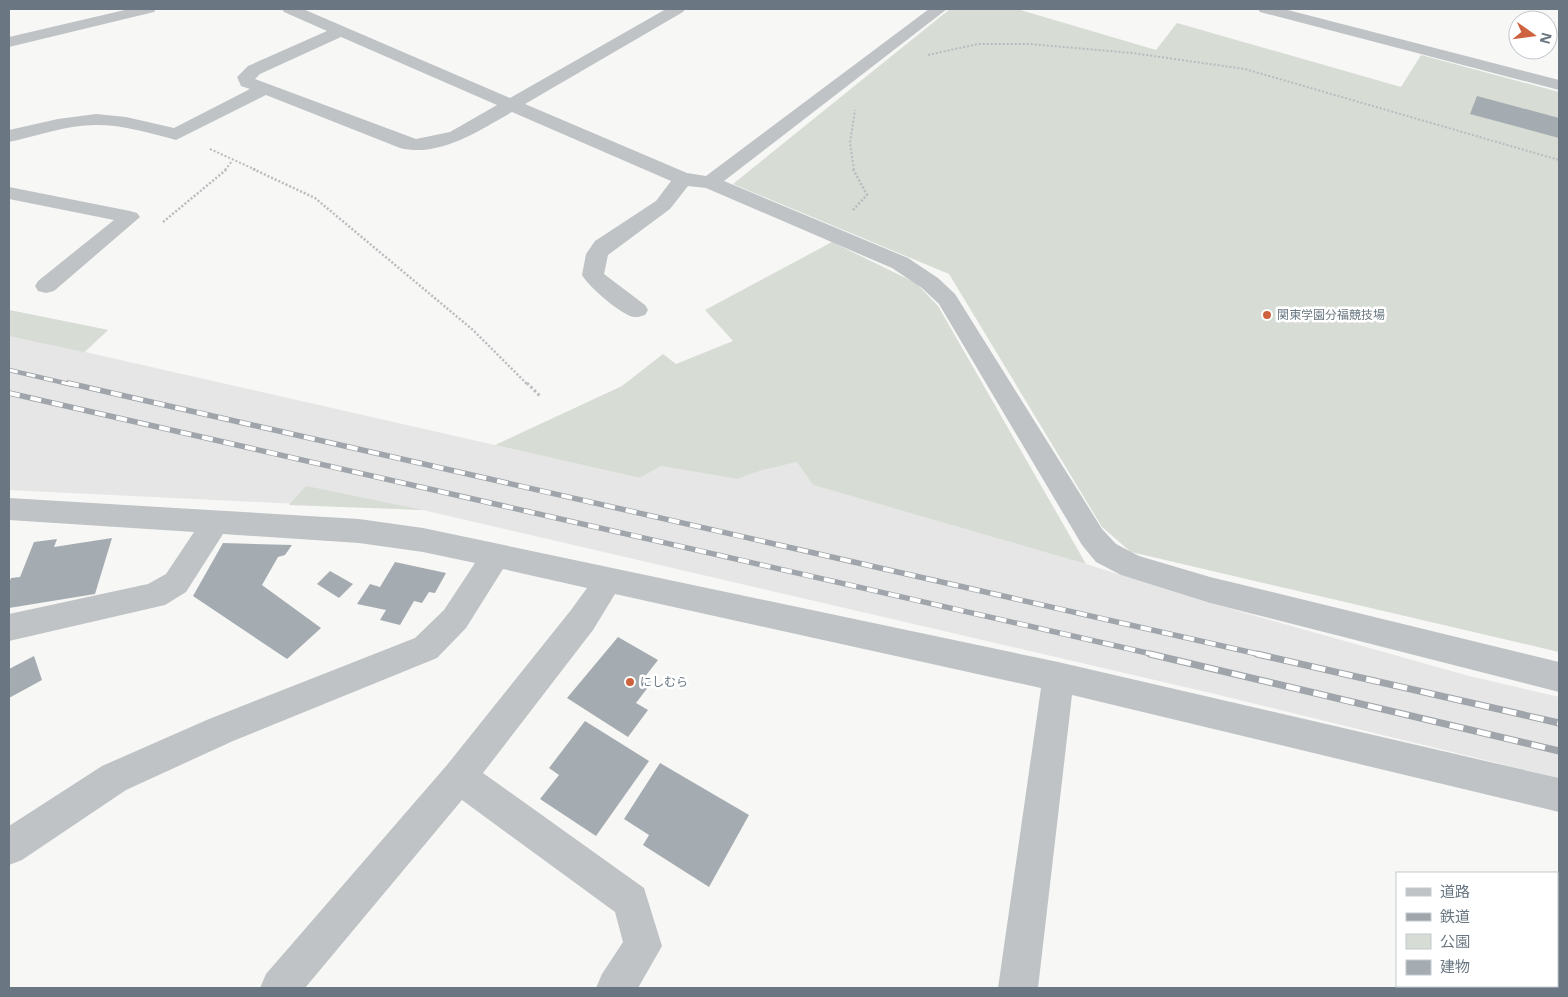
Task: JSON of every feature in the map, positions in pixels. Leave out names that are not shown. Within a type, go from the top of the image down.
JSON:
[{"type":"street","points":[[9,42],[148,9]]},
{"type":"street","points":[[290,9],[683,179],[710,182],[900,263],[930,283],[947,299],[1092,537],[1106,552],[1131,566],[1210,590],[1559,677]]},
{"type":"street","points":[[341,31],[254,70],[246,77],[247,82],[407,144],[416,145],[456,136],[677,9]]},
{"type":"street","points":[[710,182],[939,9]]},
{"type":"street","points":[[1266,9],[1559,86]]},
{"type":"street","points":[[9,136],[85,120],[107,120],[153,127],[176,134],[265,89]]},
{"type":"street","points":[[637,310],[599,282],[593,275],[597,254],[603,246],[663,205],[683,179]]},
{"type":"street","points":[[9,193],[130,217],[46,286]]},
{"type":"street","points":[[9,510],[359,531],[423,540],[607,582],[1058,677],[1559,796]]},
{"type":"street","points":[[9,626],[154,596],[176,583],[215,523]]},
{"type":"street","points":[[9,847],[114,778],[221,730],[426,648],[455,619],[496,556]]},
{"type":"street","points":[[280,988],[459,777],[582,620],[607,582]]},
{"type":"street","points":[[1018,988],[1058,677]]},
{"type":"street","points":[[459,777],[631,901],[643,946],[616,988]]},
{"type":"path","points":[[922,58],[977,45],[1022,44],[1107,50],[1222,65],[1244,69],[1559,160]]},
{"type":"path","points":[[850,212],[867,195],[857,182],[852,169],[849,143],[858,104]]},
{"type":"path","points":[[176,134],[315,198],[473,330],[541,397]]},
{"type":"shaded area","points":[[9,310],[108,330],[85,352],[640,478],[661,466],[737,479],[763,470],[797,462],[813,485],[1086,564],[1206,602],[1469,676],[1559,697],[1559,778],[1215,694],[423,510],[9,490]]},
{"type":"green space","name":"関東学園分福競技場","points":[[950,9],[1017,9],[1156,50],[1177,23],[1401,87],[1421,55],[1559,92],[1559,652],[1131,552],[1102,527],[949,274],[733,184]]},
{"type":"green space","points":[[832,242],[916,283],[938,306],[1086,564],[813,485],[797,462],[763,470],[737,479],[661,466],[640,478],[495,445],[622,386],[663,354],[676,364],[733,341],[705,310]]},
{"type":"green space","points":[[9,310],[108,330],[84,352],[9,336]]},
{"type":"green space","points":[[306,486],[423,510],[289,505]]},
{"type":"building","points":[[1477,96],[1559,118],[1559,138],[1470,114]]},
{"type":"building","points":[[112,538],[95,594],[9,608],[9,583],[11,578],[20,577],[34,542],[57,539],[54,547]]},
{"type":"building","points":[[223,543],[292,545],[285,555],[278,557],[262,585],[321,628],[287,659],[193,596]]},
{"type":"building","points":[[395,562],[446,573],[435,593],[429,592],[422,603],[414,601],[400,625],[380,620],[386,610],[357,604],[370,584],[380,587]]},
{"type":"building","points":[[330,571],[353,584],[339,598],[317,584]]},
{"type":"building","points":[[618,637],[658,660],[644,678],[652,682],[636,703],[648,710],[628,737],[567,698]]},
{"type":"building","points":[[34,656],[42,680],[9,698],[9,669]]},
{"type":"building","points":[[585,721],[649,761],[596,836],[540,799],[559,775],[549,768]]},
{"type":"building","points":[[660,763],[749,815],[709,887],[643,845],[649,835],[624,819]]},
{"type":"railway","points":[[9,370],[73,385]]},
{"type":"railway","points":[[68,383],[1262,655]]},
{"type":"railway","points":[[9,393],[1156,655]]},
{"type":"railway","points":[[1150,654],[1559,751]]},
{"type":"railway","points":[[1257,654],[1559,723]]},
{"type":"place","name":"関東学園分福競技場","points":[[1267,315]]},
{"type":"place","name":"にしむら","points":[[630,682]]}]
